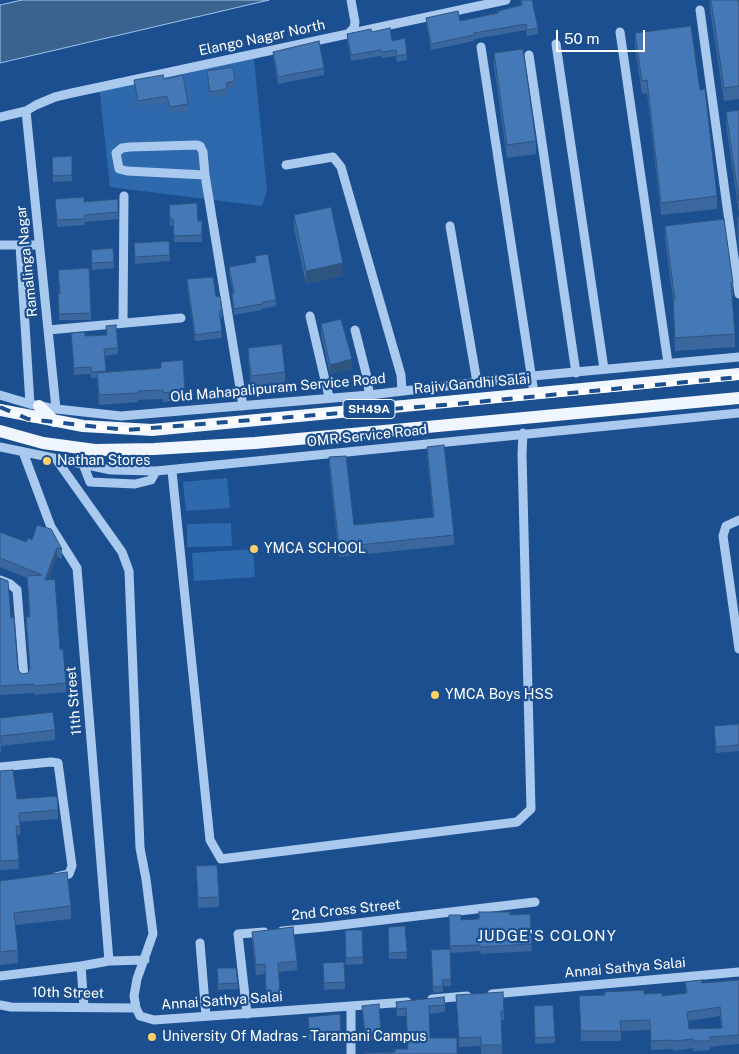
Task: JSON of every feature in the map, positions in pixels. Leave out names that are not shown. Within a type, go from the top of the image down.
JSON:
[{"type":"main road","name":"Rajiv Gandhi Salai","points":[[0,410],[55,415],[83,426],[152,430],[739,374]]},
{"type":"main road","name":"SH49A","points":[[0,431],[43,443],[105,450],[154,448],[255,443],[739,398]]},
{"type":"main road","points":[[456,401],[457,424]]},
{"type":"main road","points":[[35,405],[55,415]]},
{"type":"street","points":[[350,32],[354,28],[355,22],[351,0]]},
{"type":"street","name":"Elango Nagar North","points":[[0,117],[26,111],[42,102],[72,93],[506,0]]},
{"type":"street","points":[[700,10],[739,294]]},
{"type":"street","points":[[620,32],[668,363]]},
{"type":"street","points":[[556,44],[604,369]]},
{"type":"street","points":[[481,47],[534,393]]},
{"type":"street","points":[[529,55],[576,373]]},
{"type":"street","name":"Ramalinga Nagar","points":[[26,111],[55,415]]},
{"type":"street","points":[[205,175],[128,172],[119,169],[117,166],[116,153],[122,148],[130,147],[200,146],[203,152],[205,175],[243,406]]},
{"type":"street","points":[[286,165],[333,157],[341,167],[401,375],[402,391]]},
{"type":"street","points":[[122,323],[124,196]]},
{"type":"street","points":[[450,226],[476,382]]},
{"type":"street","points":[[0,244],[39,244]]},
{"type":"street","points":[[0,395],[35,405],[20,245]]},
{"type":"street","points":[[310,316],[329,398]]},
{"type":"street","points":[[48,330],[181,318]]},
{"type":"street","points":[[355,330],[368,381],[369,394]]},
{"type":"street","name":"Old Mahapalipuram Service Road","points":[[55,415],[121,416],[243,406],[739,357]]},
{"type":"street","name":"OMR Service Road","points":[[0,447],[111,470],[156,471],[739,413]]},
{"type":"street","points":[[172,470],[210,840],[221,859],[517,822],[532,810],[522,454],[523,433]]},
{"type":"street","name":"11th Street","points":[[23,452],[51,527],[77,568],[109,961]]},
{"type":"street","points":[[56,459],[122,552],[129,570],[140,848],[146,879],[152,934],[145,960],[137,979],[134,996],[136,1008]]},
{"type":"street","points":[[83,464],[90,482],[135,484],[151,480],[156,471]]},
{"type":"street","points":[[739,520],[726,526],[723,536],[739,649]]},
{"type":"street","points":[[0,580],[10,584],[17,590],[24,678]]},
{"type":"street","points":[[0,767],[55,762],[60,766],[72,866],[71,871],[65,876],[43,879]]},
{"type":"street","name":"2nd Cross Street","points":[[247,1014],[238,934],[324,928],[535,902]]},
{"type":"street","points":[[200,943],[206,1016]]},
{"type":"street","points":[[0,976],[109,961],[145,960]]},
{"type":"street","points":[[81,966],[84,1007]]},
{"type":"street","name":"Annai Sathya Salai","points":[[136,1008],[140,1016],[154,1020],[351,1007],[739,972]]},
{"type":"street","name":"10th Street","points":[[0,1005],[11,1007],[136,1008]]},
{"type":"street","points":[[351,1007],[351,1054]]},
{"type":"shaded area","points":[[22,0],[269,0],[0,63],[0,5]]},
{"type":"shaded area","points":[[253,49],[267,191],[262,206],[110,187],[99,85]]},
{"type":"shaded area","points":[[227,478],[230,508],[186,511],[183,482]]},
{"type":"shaded area","points":[[231,523],[232,546],[187,547],[187,524]]},
{"type":"shaded area","points":[[253,549],[255,577],[194,581],[192,553]]},
{"type":"building","points":[[521,0],[532,0],[538,28],[527,30],[526,24],[474,33],[474,35],[431,44],[426,18],[458,11],[460,21],[498,13],[498,11],[522,5]]},
{"type":"building","points":[[711,0],[738,0],[739,86],[724,88]]},
{"type":"building","points":[[691,26],[700,90],[705,89],[717,196],[661,203],[647,80],[642,81],[635,33]]},
{"type":"building","points":[[390,28],[392,41],[405,38],[407,54],[397,56],[396,50],[382,52],[381,50],[351,55],[347,34],[371,29],[372,32]]},
{"type":"building","points":[[319,41],[324,68],[278,77],[273,52]]},
{"type":"building","points":[[523,49],[536,141],[507,145],[494,53]]},
{"type":"building","points":[[233,67],[235,81],[226,83],[227,89],[210,92],[207,71]]},
{"type":"building","points":[[163,75],[164,79],[183,75],[188,104],[170,107],[167,96],[138,101],[134,80]]},
{"type":"building","points":[[739,110],[739,201],[726,112]]},
{"type":"building","points":[[72,156],[72,175],[53,176],[52,157]]},
{"type":"building","points":[[84,197],[84,202],[118,199],[118,212],[85,215],[85,219],[57,220],[55,199]]},
{"type":"building","points":[[197,203],[198,221],[202,221],[202,235],[174,236],[173,219],[170,219],[169,205]]},
{"type":"building","points":[[331,207],[343,263],[306,271],[294,215]]},
{"type":"building","points":[[739,217],[739,235],[737,218]]},
{"type":"building","points":[[724,219],[733,283],[731,283],[735,334],[675,338],[673,300],[675,300],[665,226]]},
{"type":"building","points":[[169,241],[170,255],[135,257],[134,243]]},
{"type":"building","points":[[113,248],[114,262],[92,263],[91,250]]},
{"type":"building","points":[[268,254],[276,300],[234,309],[232,294],[234,293],[229,267],[256,262],[255,256]]},
{"type":"building","points":[[89,268],[91,313],[59,314],[58,270]]},
{"type":"building","points":[[213,277],[216,297],[220,296],[222,311],[219,311],[222,331],[195,335],[187,279]]},
{"type":"building","points":[[341,319],[352,359],[330,365],[321,324]]},
{"type":"building","points":[[116,325],[118,348],[104,349],[106,371],[91,372],[91,367],[74,368],[71,333],[85,332],[85,336],[107,335],[106,326]]},
{"type":"building","points":[[282,344],[285,372],[251,376],[248,348]]},
{"type":"building","points":[[183,360],[185,391],[163,393],[163,390],[138,391],[138,393],[99,395],[97,373],[161,368],[161,362]]},
{"type":"building","points":[[444,445],[454,535],[339,547],[329,457],[346,456],[354,525],[434,517],[427,447]]},
{"type":"building","points":[[37,525],[51,529],[62,549],[57,548],[45,580],[55,579],[60,649],[63,649],[66,683],[34,686],[34,684],[0,686],[0,578],[8,581],[11,618],[14,617],[18,670],[22,674],[28,673],[30,668],[26,617],[30,617],[27,576],[42,575],[0,558],[0,532],[26,542],[28,538],[32,540]]},
{"type":"building","points":[[53,712],[55,730],[1,736],[0,743],[0,718]]},
{"type":"building","points":[[739,724],[739,745],[716,747],[714,726]]},
{"type":"building","points":[[13,770],[17,799],[57,796],[58,810],[19,813],[20,826],[16,826],[19,860],[0,861],[0,771]]},
{"type":"building","points":[[217,865],[219,897],[198,898],[196,866]]},
{"type":"building","points":[[67,872],[71,906],[14,913],[18,950],[0,952],[0,881]]},
{"type":"building","points":[[479,912],[510,912],[510,915],[530,914],[532,944],[481,947],[480,945],[450,946],[449,915],[461,915],[461,920],[479,919]]},
{"type":"building","points":[[405,926],[407,952],[389,953],[388,927]]},
{"type":"building","points":[[293,927],[297,961],[278,963],[280,993],[266,994],[265,964],[256,965],[252,932]]},
{"type":"building","points":[[345,930],[362,930],[363,957],[346,958]]},
{"type":"building","points":[[450,949],[451,979],[442,980],[443,986],[433,987],[431,950]]},
{"type":"building","points":[[344,962],[345,982],[324,983],[323,963]]},
{"type":"building","points":[[217,968],[236,968],[238,983],[218,984]]},
{"type":"building","points":[[702,980],[702,983],[739,980],[739,1035],[710,1037],[710,1041],[693,1041],[693,1039],[651,1041],[650,1020],[620,1021],[621,1031],[581,1031],[579,996],[605,995],[604,992],[644,990],[644,994],[662,993],[662,996],[687,993],[685,982]],"holes":[[[720,1007],[722,1028],[689,1029],[687,1012]]]},
{"type":"building","points":[[503,992],[504,1011],[501,1011],[502,1045],[481,1045],[481,1037],[459,1038],[456,995]]},
{"type":"building","points":[[444,997],[445,1005],[429,1006],[430,1038],[457,1038],[457,1054],[364,1054],[395,1052],[395,1049],[408,1049],[406,1008],[397,1009],[396,1002]]},
{"type":"building","points":[[379,1004],[381,1032],[365,1034],[362,1006]]},
{"type":"building","points":[[553,1005],[555,1037],[535,1038],[534,1006]]},
{"type":"building","points":[[340,1014],[341,1031],[309,1034],[308,1017]]},
{"type":"railway","points":[[0,407],[28,419],[126,430],[455,404],[739,377]]},
{"type":"place","name":"Nathan Stores","points":[[47,461]]},
{"type":"place","name":"YMCA SCHOOL","points":[[254,549]]},
{"type":"place","name":"YMCA Boys HSS","points":[[435,695]]},
{"type":"place","name":"University Of Madras - Taramani Campus","points":[[152,1037]]},
{"type":"district","name":"JUDGE'S COLONY","points":[[547,936]]}]
